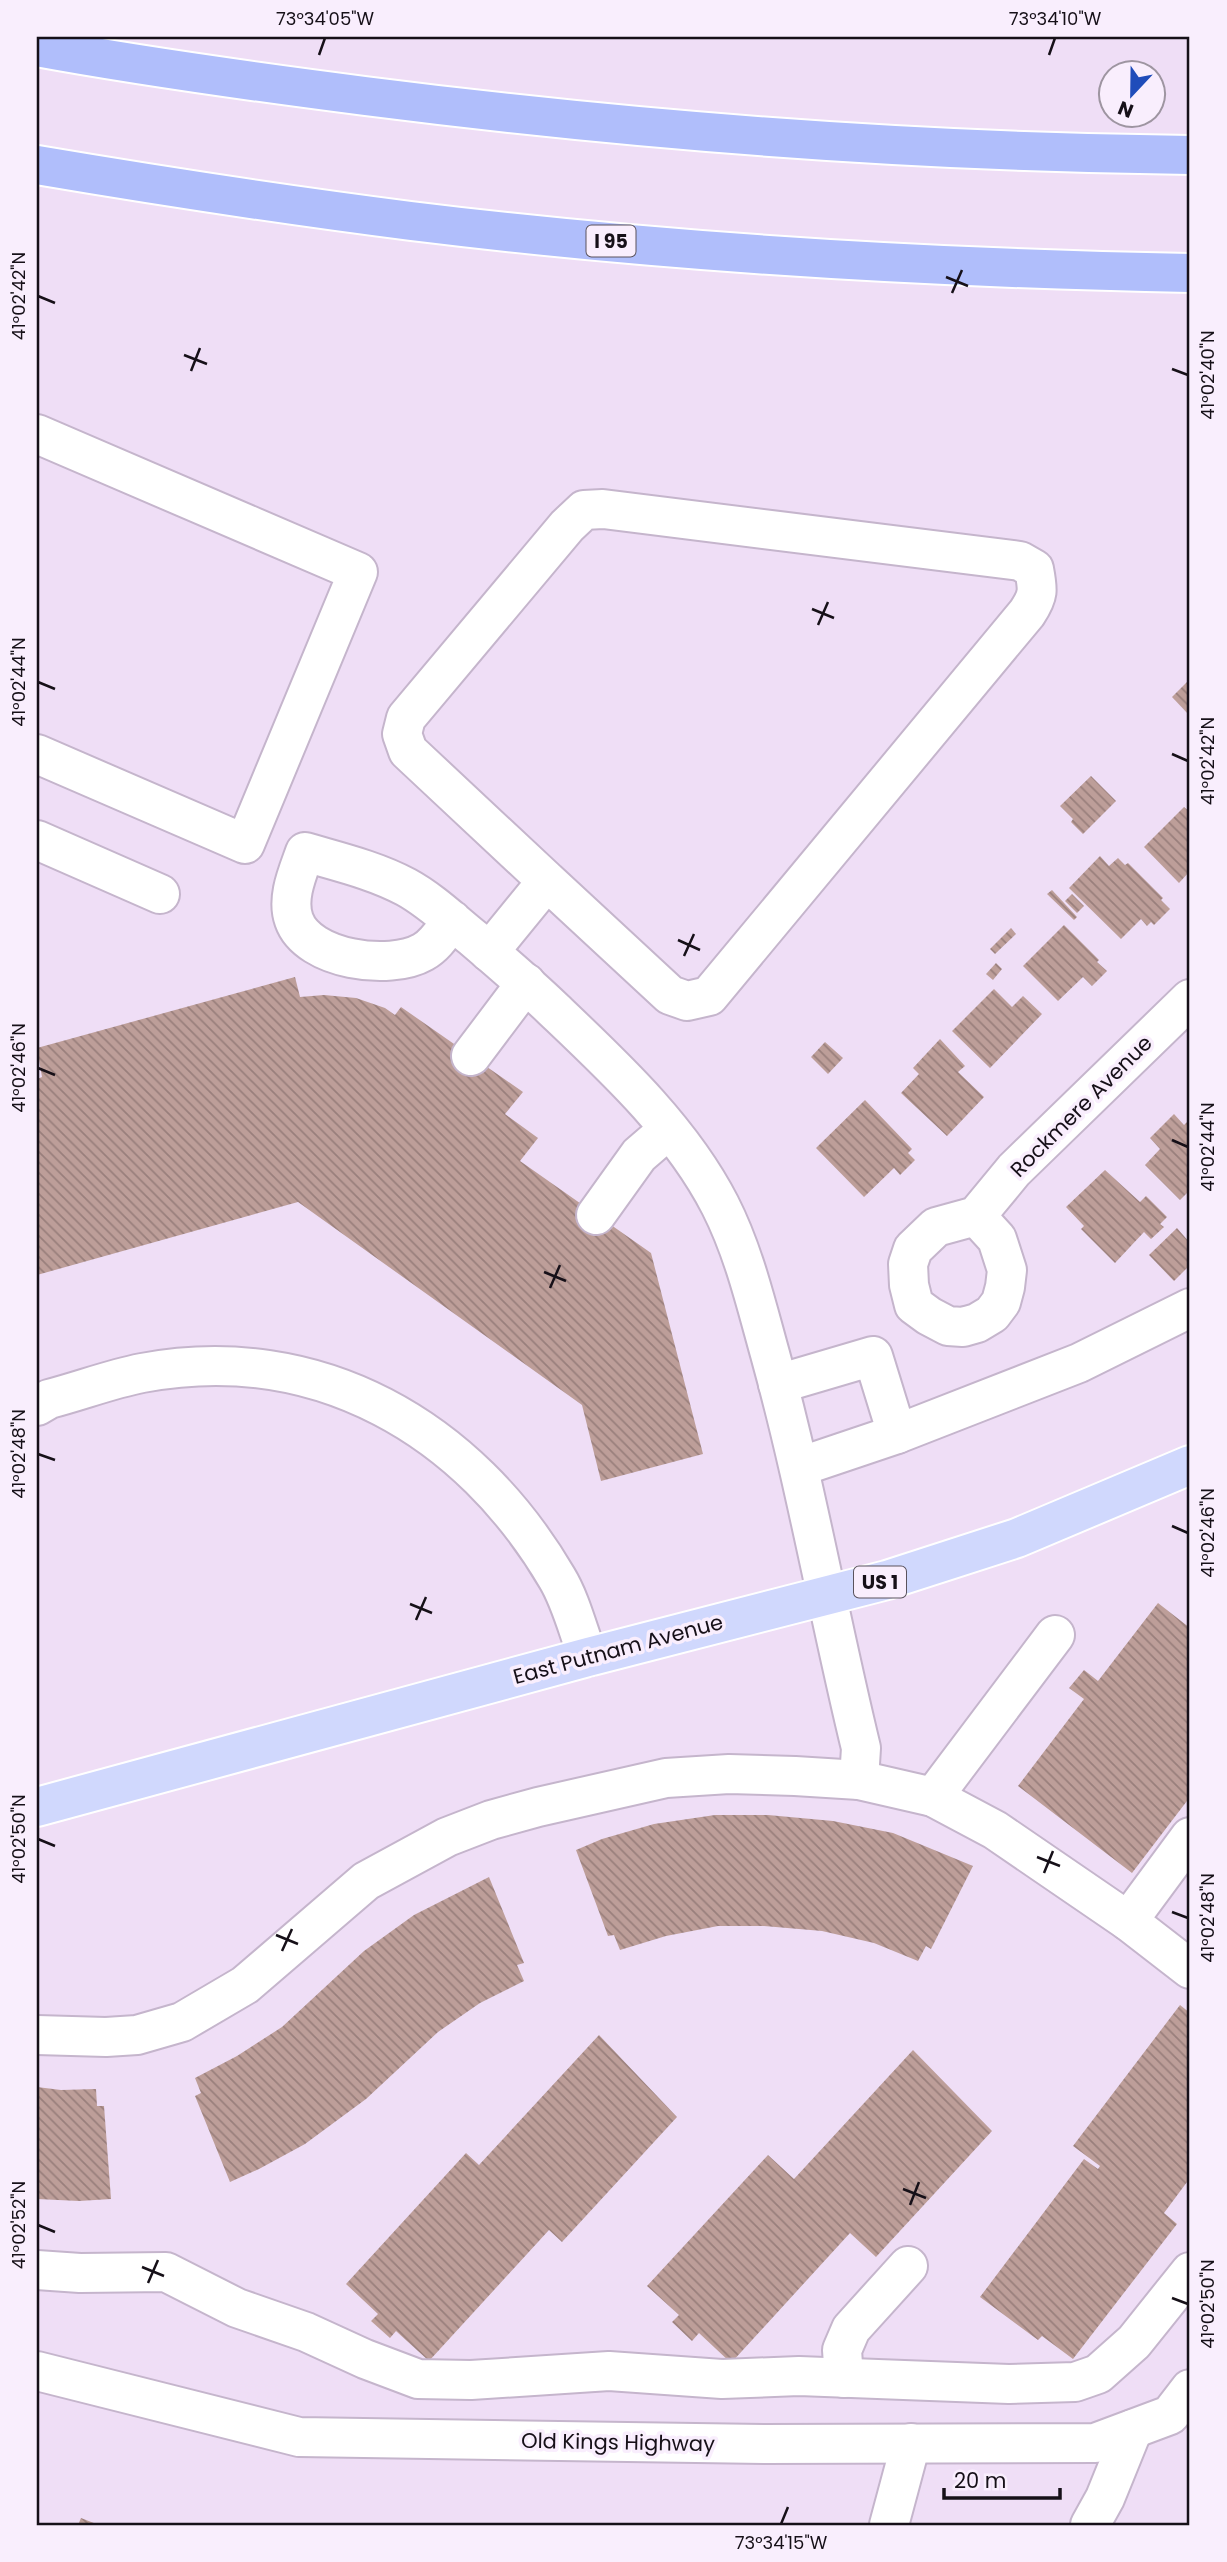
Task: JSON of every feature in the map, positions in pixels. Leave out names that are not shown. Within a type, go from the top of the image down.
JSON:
[{"type":"highway","points":[[37,47],[246,80],[600,123],[882,145],[1190,156]]},
{"type":"highway","name":"I 95","points":[[37,165],[273,202],[555,236],[696,249],[981,267],[1190,273]]},
{"type":"main road","name":"East Putnam Avenue","points":[[37,1807],[588,1657],[914,1572],[1017,1538],[1190,1465]]},
{"type":"street","points":[[37,434],[358,572],[245,844],[39,761]]},
{"type":"street","points":[[603,509],[830,536],[1020,561],[1034,569],[1038,589],[1027,613],[709,996],[687,1002],[670,995],[547,881],[408,751],[402,734],[406,718],[567,526],[584,510],[603,509]]},
{"type":"street","points":[[37,840],[160,894]]},
{"type":"street","points":[[489,952],[547,881]]},
{"type":"street","points":[[452,920],[526,983],[612,1066],[698,1168],[719,1205],[735,1240],[778,1384],[799,1467],[861,1748],[859,1780]]},
{"type":"street","points":[[471,1056],[526,983]]},
{"type":"street","name":"Rockmere Avenue","points":[[976,1216],[1014,1170],[1190,999]]},
{"type":"street","points":[[596,1215],[639,1155],[668,1130]]},
{"type":"street","points":[[799,1467],[897,1434],[1079,1363],[1190,1308]]},
{"type":"street","points":[[778,1384],[873,1356],[897,1434]]},
{"type":"street","points":[[37,1406],[50,1399],[141,1373],[187,1368],[227,1367],[272,1372],[315,1380],[360,1395],[403,1416],[436,1439],[475,1472],[505,1504],[559,1581],[588,1657]]},
{"type":"street","points":[[933,1797],[1055,1635]]},
{"type":"street","points":[[37,2035],[74,2038],[137,2035],[182,2022],[245,1985],[366,1881],[447,1836],[491,1820],[666,1778],[729,1774],[859,1780],[933,1797],[995,1830],[1128,1921],[1190,1969]]},
{"type":"street","points":[[1128,1921],[1190,1837]]},
{"type":"street","points":[[844,2378],[842,2350],[851,2329],[908,2266]]},
{"type":"street","points":[[37,2270],[80,2273],[166,2272],[237,2308],[306,2332],[418,2379],[471,2380],[609,2371],[722,2379],[799,2376],[1009,2384],[1075,2382],[1098,2374],[1134,2342],[1190,2272]]},
{"type":"street","name":"Old Kings Highway","points":[[37,2371],[299,2437],[1095,2443],[1170,2415],[1190,2389]]},
{"type":"street","points":[[1090,2525],[1105,2498],[1133,2429]]},
{"type":"street","points":[[888,2525],[911,2443]]},
{"type":"building","points":[[1190,679],[1190,716],[1172,697]]},
{"type":"building","points":[[1091,776],[1116,801],[1083,834],[1060,806]]},
{"type":"building","points":[[1184,807],[1190,812],[1190,871],[1179,883],[1144,847]]},
{"type":"building","points":[[1100,856],[1109,866],[1118,858],[1125,865],[1128,863],[1163,898],[1161,900],[1170,909],[1154,925],[1151,922],[1147,926],[1141,919],[1121,939],[1069,888]]},
{"type":"building","points":[[1052,890],[1077,917],[1074,920],[1047,894]]},
{"type":"building","points":[[1072,894],[1084,906],[1077,913],[1065,901]]},
{"type":"building","points":[[1064,925],[1107,971],[1092,986],[1083,977],[1058,1001],[1023,966]]},
{"type":"building","points":[[1011,928],[1016,934],[995,954],[990,949]]},
{"type":"building","points":[[996,963],[1002,969],[993,980],[986,974]]},
{"type":"building","points":[[295,977],[300,997],[324,995],[356,998],[385,1008],[395,1015],[401,1007],[523,1092],[505,1114],[538,1138],[520,1161],[651,1253],[703,1454],[601,1481],[582,1405],[298,1202],[37,1275],[37,1079],[42,1077],[37,1048]]},
{"type":"building","points":[[994,989],[1012,1007],[1023,996],[1042,1014],[990,1068],[952,1031]]},
{"type":"building","points":[[940,1039],[965,1066],[958,1072],[984,1097],[947,1136],[901,1093],[919,1074],[913,1068]]},
{"type":"building","points":[[825,1042],[843,1058],[828,1074],[811,1057]]},
{"type":"building","points":[[865,1100],[912,1149],[908,1153],[915,1160],[900,1175],[894,1168],[864,1197],[816,1148]]},
{"type":"building","points":[[1174,1114],[1184,1125],[1190,1119],[1190,1190],[1180,1200],[1145,1165],[1160,1149],[1150,1138]]},
{"type":"building","points":[[1105,1170],[1140,1202],[1146,1196],[1167,1217],[1160,1224],[1164,1227],[1151,1239],[1144,1232],[1115,1263],[1081,1229],[1084,1226],[1066,1207]]},
{"type":"building","points":[[1177,1228],[1190,1243],[1190,1265],[1174,1281],[1149,1255]]},
{"type":"building","points":[[1158,1603],[1190,1628],[1190,1797],[1132,1873],[1018,1786],[1084,1699],[1069,1688],[1084,1670],[1098,1681]]},
{"type":"building","points":[[715,1815],[768,1815],[833,1821],[893,1833],[973,1866],[931,1949],[926,1946],[918,1961],[874,1943],[822,1931],[764,1926],[718,1926],[666,1936],[620,1950],[614,1935],[608,1936],[576,1850],[602,1839],[654,1824]]},
{"type":"building","points":[[489,1877],[524,1963],[517,1965],[524,1981],[480,2003],[438,2032],[366,2099],[305,2144],[230,2182],[195,2096],[201,2093],[195,2078],[237,2056],[282,2027],[364,1951],[414,1915]]},
{"type":"building","points":[[1180,2005],[1190,2013],[1190,2178],[1164,2213],[1177,2224],[1073,2359],[1042,2336],[1038,2340],[980,2297],[1084,2159],[1098,2169],[1100,2166],[1073,2146]]},
{"type":"building","points":[[599,2035],[677,2117],[562,2242],[549,2230],[429,2361],[396,2331],[390,2338],[371,2321],[378,2314],[346,2284],[466,2153],[479,2165]]},
{"type":"building","points":[[913,2050],[992,2131],[876,2257],[850,2233],[731,2363],[699,2333],[692,2341],[672,2322],[679,2315],[647,2286],[768,2155],[794,2179]]},
{"type":"building","points":[[37,2087],[61,2090],[96,2089],[97,2106],[104,2106],[111,2199],[37,2199]]},
{"type":"building","points":[[81,2518],[99,2525],[78,2525]]}]
